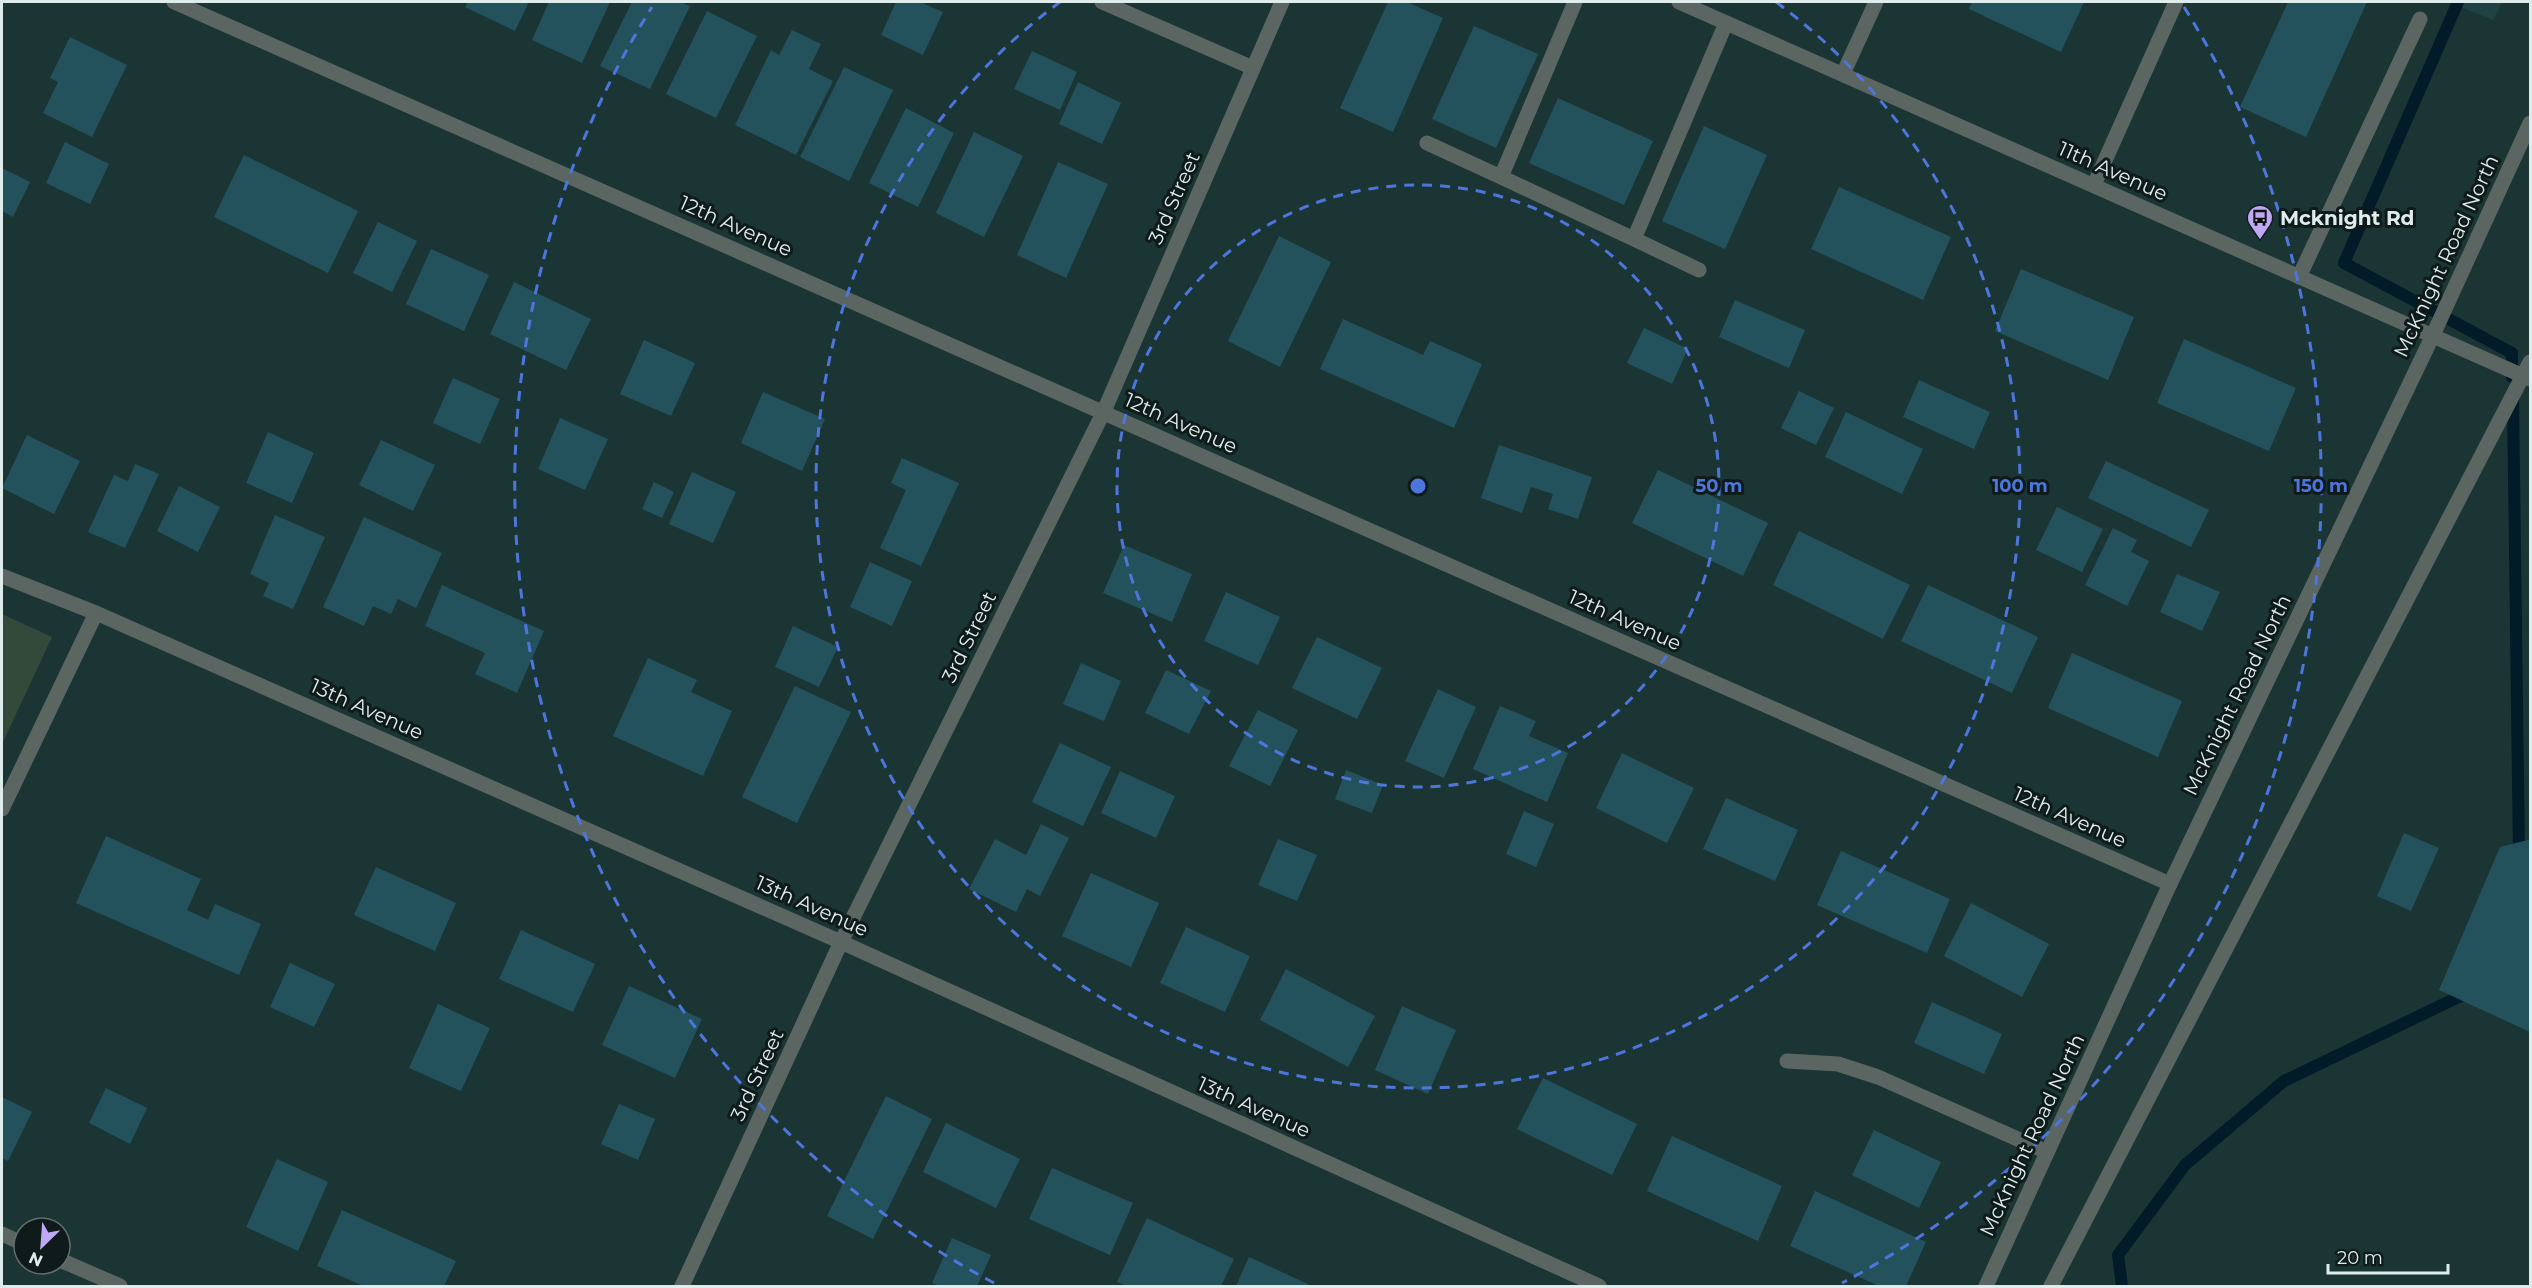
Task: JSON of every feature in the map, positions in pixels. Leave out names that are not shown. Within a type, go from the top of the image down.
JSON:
[{"type":"street","name":"12th Avenue","points":[[174,2],[2170,884]]},
{"type":"street","points":[[1102,2],[1253,68]]},
{"type":"street","name":"3rd Street","points":[[682,1287],[841,942],[1104,411],[1282,2]]},
{"type":"street","points":[[1500,177],[1575,2]]},
{"type":"street","name":"11th Avenue","points":[[1679,2],[2299,277],[2433,335],[2528,372]]},
{"type":"street","points":[[1843,74],[1876,2]]},
{"type":"street","points":[[2094,185],[2176,2]]},
{"type":"street","points":[[2299,277],[2420,19]]},
{"type":"street","points":[[1634,239],[1726,22]]},
{"type":"street","name":"McKnight Road North","points":[[1986,1287],[2170,884],[2433,335],[2530,123]]},
{"type":"street","points":[[1427,143],[1699,270]]},
{"type":"street","points":[[2051,1287],[2528,372]]},
{"type":"street","name":"13th Avenue","points":[[2,576],[96,613],[841,942],[1599,1287]]},
{"type":"street","points":[[2,809],[96,613]]},
{"type":"street","points":[[1787,1061],[1838,1064],[1878,1077],[2047,1152]]},
{"type":"street","points":[[72,1265],[120,1287]]},
{"type":"shaded area","points":[[2448,2],[2502,2],[2493,20]]},
{"type":"green space","points":[[2,614],[52,637],[2,744]]},
{"type":"building","points":[[468,2],[529,2],[515,31],[465,7]]},
{"type":"building","points":[[549,2],[610,2],[582,63],[532,40]]},
{"type":"building","points":[[632,2],[680,2],[690,6],[650,89],[600,66]]},
{"type":"building","points":[[896,2],[920,2],[943,12],[923,55],[881,35]]},
{"type":"building","points":[[1388,2],[1407,2],[1443,18],[1393,132],[1340,108]]},
{"type":"building","points":[[1972,2],[2084,2],[2061,52],[1969,9]]},
{"type":"building","points":[[2288,2],[2367,2],[2306,137],[2240,107]]},
{"type":"building","points":[[707,11],[757,36],[716,118],[666,94]]},
{"type":"building","points":[[1474,26],[1538,54],[1496,148],[1432,119]]},
{"type":"building","points":[[792,30],[821,44],[809,69],[833,81],[796,155],[735,125],[771,50],[779,55]]},
{"type":"building","points":[[70,37],[127,65],[92,137],[43,113],[58,82],[50,78]]},
{"type":"building","points":[[1032,51],[1077,72],[1060,110],[1014,89]]},
{"type":"building","points":[[844,67],[893,90],[849,181],[800,157]]},
{"type":"building","points":[[1078,82],[1121,103],[1102,144],[1059,124]]},
{"type":"building","points":[[1558,98],[1653,141],[1624,205],[1529,163]]},
{"type":"building","points":[[906,108],[954,133],[918,207],[869,183]]},
{"type":"building","points":[[1704,126],[1767,155],[1725,249],[1662,221]]},
{"type":"building","points":[[974,132],[1023,156],[984,237],[936,213]]},
{"type":"building","points":[[65,142],[109,164],[90,204],[46,183]]},
{"type":"building","points":[[244,155],[358,211],[328,273],[214,217]]},
{"type":"building","points":[[1058,162],[1108,184],[1066,278],[1017,255]]},
{"type":"building","points":[[2,168],[30,182],[13,217],[2,211]]},
{"type":"building","points":[[1839,187],[1951,237],[1923,300],[1811,249]]},
{"type":"building","points":[[378,222],[417,241],[392,292],[353,273]]},
{"type":"building","points":[[1279,236],[1331,262],[1280,367],[1228,341]]},
{"type":"building","points":[[431,249],[489,275],[464,331],[406,304]]},
{"type":"building","points":[[2021,269],[2134,317],[2108,380],[1995,331]]},
{"type":"building","points":[[514,282],[591,319],[566,370],[490,334]]},
{"type":"building","points":[[1735,300],[1805,330],[1789,368],[1719,337]]},
{"type":"building","points":[[1343,319],[1423,355],[1430,341],[1482,364],[1454,428],[1320,369]]},
{"type":"building","points":[[1644,328],[1688,349],[1672,384],[1627,363]]},
{"type":"building","points":[[2184,339],[2296,388],[2269,451],[2157,403]]},
{"type":"building","points":[[644,340],[695,363],[671,416],[620,394]]},
{"type":"building","points":[[453,378],[500,399],[480,444],[433,423]]},
{"type":"building","points":[[1919,380],[1990,412],[1974,449],[1903,417]]},
{"type":"building","points":[[1799,391],[1834,408],[1816,445],[1781,428]]},
{"type":"building","points":[[763,392],[825,419],[802,471],[741,443]]},
{"type":"building","points":[[1846,412],[1923,449],[1902,494],[1825,457]]},
{"type":"building","points":[[560,418],[608,439],[585,490],[538,469]]},
{"type":"building","points":[[268,432],[314,453],[292,503],[246,483]]},
{"type":"building","points":[[27,435],[80,461],[54,514],[2,488]]},
{"type":"building","points":[[381,440],[435,465],[413,511],[359,485]]},
{"type":"building","points":[[1499,445],[1592,477],[1578,519],[1548,509],[1553,494],[1531,487],[1522,513],[1481,498]]},
{"type":"building","points":[[902,458],[959,483],[921,566],[880,548],[906,490],[891,483]]},
{"type":"building","points":[[2106,461],[2209,510],[2191,547],[2088,498]]},
{"type":"building","points":[[135,464],[159,474],[125,548],[88,532],[114,475],[128,481]]},
{"type":"building","points":[[1658,470],[1768,523],[1743,576],[1632,523]]},
{"type":"building","points":[[692,472],[736,492],[713,543],[669,524]]},
{"type":"building","points":[[654,482],[674,492],[662,518],[642,509]]},
{"type":"building","points":[[179,486],[220,507],[198,552],[157,531]]},
{"type":"building","points":[[2057,507],[2103,529],[2082,572],[2036,550]]},
{"type":"building","points":[[275,515],[325,537],[293,609],[263,596],[269,583],[250,574]]},
{"type":"building","points":[[364,517],[442,553],[416,608],[398,599],[391,614],[373,606],[364,626],[323,607]]},
{"type":"building","points":[[2113,528],[2137,540],[2131,552],[2149,561],[2127,606],[2085,585]]},
{"type":"building","points":[[1799,531],[1910,585],[1883,639],[1773,585]]},
{"type":"building","points":[[1124,545],[1192,574],[1172,622],[1103,593]]},
{"type":"building","points":[[870,562],[912,581],[892,626],[850,607]]},
{"type":"building","points":[[2177,574],[2220,592],[2202,631],[2160,612]]},
{"type":"building","points":[[442,585],[544,631],[517,693],[475,674],[485,653],[425,626]]},
{"type":"building","points":[[1928,585],[2038,637],[2012,693],[1901,641]]},
{"type":"building","points":[[1226,592],[1280,617],[1258,665],[1204,641]]},
{"type":"building","points":[[793,626],[838,647],[819,687],[775,667]]},
{"type":"building","points":[[1317,637],[1382,668],[1357,719],[1292,688]]},
{"type":"building","points":[[2072,653],[2182,701],[2158,757],[2048,708]]},
{"type":"building","points":[[648,658],[697,680],[691,692],[732,711],[703,776],[613,736]]},
{"type":"building","points":[[1081,663],[1121,681],[1104,721],[1063,704]]},
{"type":"building","points":[[1166,670],[1211,691],[1189,734],[1145,713]]},
{"type":"building","points":[[795,686],[851,712],[797,823],[742,797]]},
{"type":"building","points":[[1438,689],[1476,707],[1444,778],[1405,761]]},
{"type":"building","points":[[1500,706],[1536,721],[1529,736],[1568,753],[1547,802],[1473,769]]},
{"type":"building","points":[[1258,710],[1298,730],[1270,786],[1229,766]]},
{"type":"building","points":[[1060,743],[1111,767],[1083,826],[1032,802]]},
{"type":"building","points":[[1622,753],[1694,788],[1667,843],[1596,808]]},
{"type":"building","points":[[1346,770],[1383,785],[1372,813],[1335,799]]},
{"type":"building","points":[[1120,771],[1175,796],[1156,838],[1101,813]]},
{"type":"building","points":[[1726,798],[1798,830],[1775,881],[1703,849]]},
{"type":"building","points":[[1524,811],[1554,824],[1536,867],[1506,854]]},
{"type":"building","points":[[1041,824],[1069,838],[1040,896],[1027,889],[1016,912],[969,889],[995,839],[1026,855]]},
{"type":"building","points":[[2404,833],[2439,848],[2411,911],[2377,896]]},
{"type":"building","points":[[106,836],[201,879],[187,910],[208,920],[215,904],[261,924],[239,975],[76,903]]},
{"type":"building","points":[[1278,839],[1317,855],[1297,901],[1258,885]]},
{"type":"building","points":[[2530,841],[2530,1032],[2439,990],[2500,847]]},
{"type":"building","points":[[1841,851],[1950,899],[1927,953],[1817,905]]},
{"type":"building","points":[[376,867],[456,903],[435,951],[354,915]]},
{"type":"building","points":[[1091,873],[1159,903],[1131,967],[1062,936]]},
{"type":"building","points":[[1971,903],[2049,944],[2022,997],[1944,956]]},
{"type":"building","points":[[1186,927],[1250,956],[1225,1012],[1160,983]]},
{"type":"building","points":[[521,930],[595,964],[573,1012],[499,979]]},
{"type":"building","points":[[290,963],[335,984],[314,1027],[270,1007]]},
{"type":"building","points":[[1286,969],[1375,1016],[1348,1067],[1260,1020]]},
{"type":"building","points":[[629,986],[702,1019],[675,1078],[602,1045]]},
{"type":"building","points":[[1932,1002],[2002,1034],[1984,1074],[1914,1043]]},
{"type":"building","points":[[438,1004],[490,1028],[461,1091],[409,1068]]},
{"type":"building","points":[[1402,1006],[1456,1030],[1428,1094],[1375,1070]]},
{"type":"building","points":[[1543,1078],[1637,1124],[1612,1175],[1517,1129]]},
{"type":"building","points":[[106,1088],[147,1108],[130,1144],[89,1123]]},
{"type":"building","points":[[886,1096],[932,1119],[873,1239],[827,1216]]},
{"type":"building","points":[[2,1097],[32,1112],[8,1161],[2,1158]]},
{"type":"building","points":[[619,1104],[655,1119],[638,1160],[601,1144]]},
{"type":"building","points":[[946,1123],[1020,1159],[996,1208],[923,1172]]},
{"type":"building","points":[[1874,1130],[1941,1162],[1919,1208],[1852,1175]]},
{"type":"building","points":[[1672,1136],[1782,1186],[1758,1241],[1647,1191]]},
{"type":"building","points":[[277,1159],[328,1182],[298,1251],[246,1227]]},
{"type":"building","points":[[1052,1168],[1133,1203],[1110,1255],[1029,1219]]},
{"type":"building","points":[[1815,1191],[1926,1242],[1906,1286],[1879,1286],[1790,1246]]},
{"type":"building","points":[[342,1210],[456,1261],[444,1286],[364,1286],[317,1266]]},
{"type":"building","points":[[1147,1218],[1234,1259],[1221,1286],[1128,1286],[1117,1282]]},
{"type":"building","points":[[952,1238],[991,1255],[977,1286],[940,1286],[932,1283]]},
{"type":"building","points":[[1249,1257],[1308,1284],[1307,1286],[1236,1286]]},
{"type":"waterway","points":[[2458,2],[2344,263],[2512,353],[2512,377]]},
{"type":"waterway","points":[[2513,397],[2519,857]]},
{"type":"waterway","points":[[2122,1286],[2118,1255],[2185,1165],[2284,1081],[2471,991]]},
{"type":"place","name":"Mcknight Rd","points":[[2260,241]]}]
